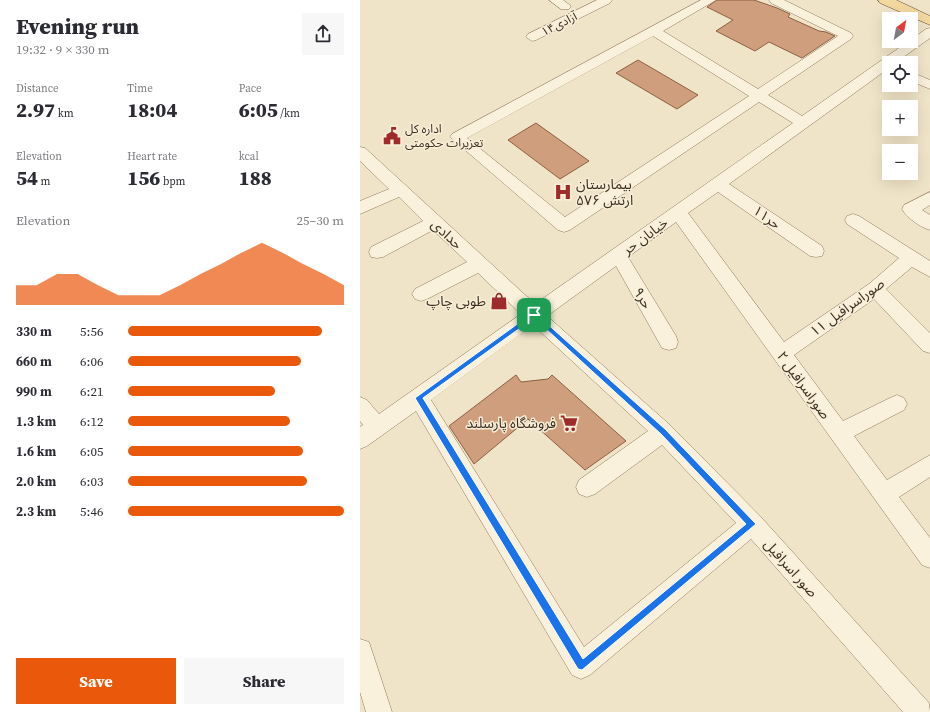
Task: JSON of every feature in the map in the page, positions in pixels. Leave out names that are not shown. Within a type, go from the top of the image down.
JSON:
[{"type":"main road","points":[[885,0],[930,21]]},
{"type":"main road","points":[[910,0],[930,9]]},
{"type":"street","name":"آزادی۱۴","points":[[532,37],[606,0]]},
{"type":"street","points":[[710,0],[457,137],[564,226],[846,36],[775,0]]},
{"type":"street","points":[[654,31],[803,123]]},
{"type":"street","name":"خیابان حر","points":[[898,56],[930,32]]},
{"type":"street","name":"خیابان حر","points":[[360,439],[882,68]]},
{"type":"street","points":[[918,79],[930,85]]},
{"type":"street","name":"حدادی","points":[[360,152],[534,315]]},
{"type":"street","name":"حر۱۱","points":[[718,184],[816,251]]},
{"type":"street","points":[[360,208],[401,190]]},
{"type":"street","points":[[930,198],[910,208],[930,224]]},
{"type":"street","name":"صوراسرافیل ۲","points":[[678,212],[930,557]]},
{"type":"street","points":[[853,220],[930,270]]},
{"type":"street","points":[[378,252],[434,222]]},
{"type":"street","name":"حر۹","points":[[618,255],[669,342]]},
{"type":"street","name":"صوراسرافیل ۱۱","points":[[781,354],[875,289],[911,257]]},
{"type":"street","points":[[421,294],[479,264]]},
{"type":"street","points":[[875,289],[930,345]]},
{"type":"street","name":"صور اسرافیل","points":[[534,315],[663,432],[752,524],[920,712]]},
{"type":"street","points":[[419,398],[582,666],[752,524]]},
{"type":"street","points":[[840,434],[896,404]]},
{"type":"street","points":[[360,406],[377,427]]},
{"type":"street","points":[[587,487],[663,432]]},
{"type":"street","points":[[884,494],[930,465]]},
{"type":"street","points":[[360,651],[378,712]]},
{"type":"building","points":[[717,0],[754,0],[777,8],[790,14],[788,17],[819,31],[835,36],[802,58],[769,42],[755,51],[716,31],[733,20],[707,7]]},
{"type":"building","points":[[638,60],[698,95],[677,109],[616,73]]},
{"type":"building","points":[[536,123],[589,161],[560,179],[508,140]]},
{"type":"building","name":"فروشگاه پارسلند","points":[[516,375],[521,382],[548,379],[552,375],[626,441],[585,470],[528,419],[474,464],[449,426]]},
{"type":"place","name":"اداره کل تعزیرات حکومتی","points":[[392,136]]},
{"type":"place","name":"بیمارستان ۵۷۶ ارتش","points":[[563,192]]},
{"type":"place","name":"طوبی چاپ","points":[[499,301]]},
{"type":"place","name":"فروشگاه پارسلند","points":[[569,423]]},
{"type":"route","points":[[534,315],[663,432],[752,524],[582,666],[419,398],[534,315]]}]
